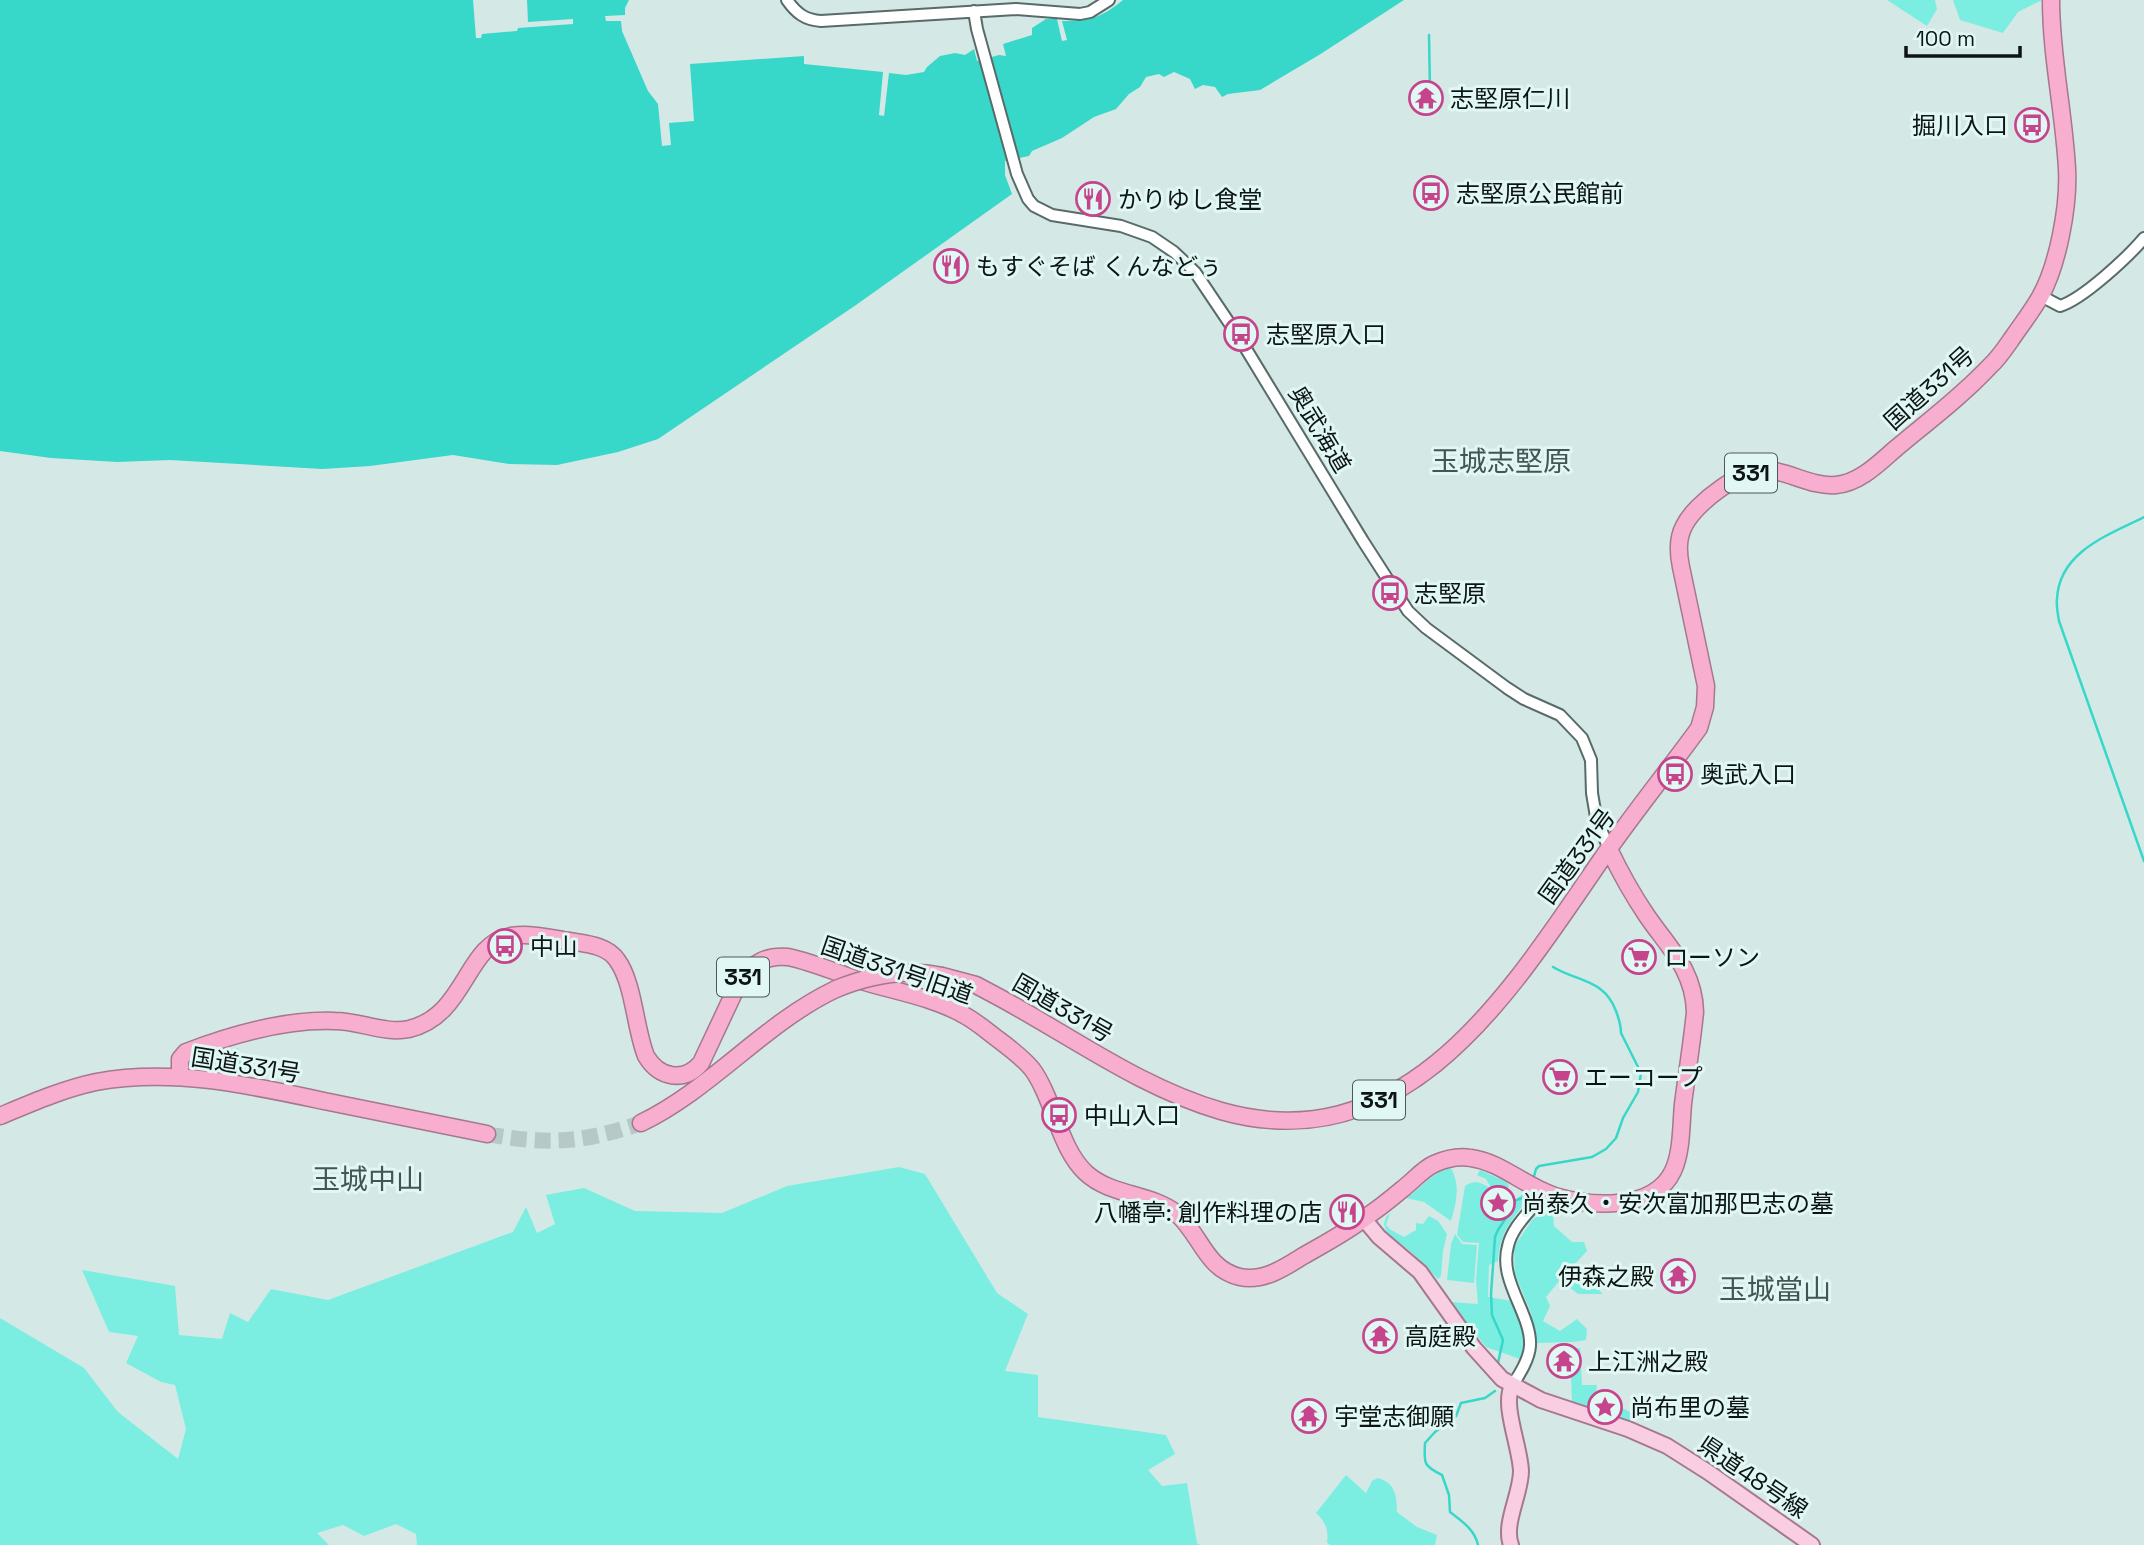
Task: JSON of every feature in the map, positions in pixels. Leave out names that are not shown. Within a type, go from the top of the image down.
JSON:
[{"type":"highway","name":"国道331号","points":[[640,1123],[685,1098],[807,1004],[861,979],[886,974],[925,973],[976,985],[1119,1066],[1179,1096],[1241,1116],[1300,1121],[1335,1115],[1394,1093],[1457,1047],[1517,980],[1609,849],[1699,728],[1705,707],[1706,686],[1679,558],[1679,542],[1684,525],[1694,511],[1733,479],[1748,473],[1768,470],[1811,482],[1837,485],[1860,477],[1991,366],[2041,296],[2059,239],[2066,207],[2067,182],[2063,117],[2053,49],[2052,0]]},
{"type":"highway","name":"国道331号旧道","points":[[180,1077],[180,1059],[186,1052],[292,1022],[338,1021],[396,1030],[426,1023],[447,1008],[481,954],[505,937],[523,935],[589,945],[603,948],[612,954],[622,970],[646,1056],[652,1066],[659,1070],[670,1076],[681,1076],[701,1063],[746,972],[766,958],[788,957],[931,1002],[976,1022],[1032,1069],[1070,1150],[1082,1169],[1098,1182],[1144,1198],[1176,1213],[1195,1236],[1205,1254],[1222,1270],[1245,1278],[1258,1278],[1272,1274],[1364,1219],[1424,1170],[1447,1160],[1469,1158],[1482,1161],[1568,1199],[1593,1202],[1623,1203],[1640,1200],[1660,1188],[1671,1175],[1677,1158],[1695,1012],[1693,989],[1686,971],[1634,897],[1609,849]]},
{"type":"highway","name":"国道331号","points":[[0,1116],[55,1094],[94,1083],[135,1078],[180,1077],[256,1087],[487,1134]]},
{"type":"main road","name":"県道48号線","points":[[1364,1219],[1420,1272],[1474,1348],[1497,1375],[1512,1386],[1541,1400],[1620,1426],[1667,1446],[1812,1545]]},
{"type":"main road","points":[[1511,1545],[1509,1525],[1517,1500],[1521,1471],[1508,1406],[1508,1393],[1512,1386]]},
{"type":"street","points":[[787,0],[799,14],[821,21],[1016,9],[1080,14],[1090,12],[1109,0]]},
{"type":"street","name":"奥武海道","points":[[974,11],[1012,160],[1023,191],[1034,206],[1052,215],[1121,226],[1152,237],[1174,252],[1195,272],[1241,339],[1408,611],[1426,628],[1507,688],[1560,715],[1582,737],[1591,760],[1596,817],[1609,849]]},
{"type":"street","points":[[2041,296],[2060,306],[2071,301],[2123,260],[2144,238]]},
{"type":"street","points":[[1512,1386],[1527,1359],[1530,1346],[1527,1329],[1509,1279],[1507,1250],[1536,1187]]},
{"type":"shaded area","points":[[0,0],[473,0],[476,38],[481,38],[482,34],[517,31],[518,28],[573,24],[573,19],[528,22],[527,0],[629,0],[625,15],[605,16],[606,21],[621,21],[622,31],[648,91],[658,104],[662,146],[671,145],[669,123],[694,121],[690,64],[804,56],[804,64],[883,72],[879,115],[884,116],[889,73],[906,75],[924,72],[940,56],[955,53],[965,55],[974,49],[977,61],[999,55],[1006,56],[1003,44],[1032,35],[1032,28],[1046,19],[1057,19],[1062,41],[1067,40],[1062,21],[1095,17],[1123,0],[1404,0],[1260,90],[1222,97],[1215,87],[1203,85],[1195,89],[1190,79],[1174,72],[1164,77],[1159,74],[1146,77],[1140,87],[1129,94],[1116,109],[1094,117],[1062,138],[1032,151],[1029,156],[1005,161],[1005,175],[1012,194],[856,305],[658,439],[618,452],[557,465],[509,464],[453,455],[370,466],[322,469],[170,460],[117,462],[51,458],[0,451]]},
{"type":"shaded area","points":[[1887,0],[1935,0],[1937,9],[1927,26]]},
{"type":"shaded area","points":[[1953,0],[2042,0],[2018,12],[2003,33],[1960,20]]},
{"type":"shaded area","points":[[238,1048],[250,1076],[191,1065],[191,1061]]},
{"type":"shaded area","points":[[899,1167],[925,1174],[997,1293],[1028,1314],[1005,1371],[1038,1375],[1038,1417],[1166,1435],[1175,1454],[1148,1470],[1162,1486],[1187,1483],[1197,1543],[1200,1545],[417,1545],[416,1534],[396,1524],[364,1536],[343,1525],[317,1533],[329,1545],[0,1545],[0,1318],[84,1368],[118,1412],[178,1459],[186,1429],[175,1385],[161,1382],[126,1363],[138,1336],[109,1332],[82,1270],[175,1286],[179,1335],[222,1339],[230,1313],[248,1322],[271,1289],[328,1300],[513,1232],[526,1207],[537,1233],[555,1224],[546,1195],[584,1188],[635,1211],[722,1213],[787,1186]]},
{"type":"shaded area","points":[[1451,1168],[1457,1188],[1451,1221],[1424,1202],[1406,1198],[1433,1176]]},
{"type":"shaded area","points":[[1480,1170],[1507,1182],[1509,1186],[1502,1196],[1496,1194],[1502,1209],[1524,1193],[1530,1197],[1504,1234],[1498,1261],[1489,1265],[1488,1297],[1512,1301],[1520,1322],[1523,1344],[1520,1359],[1486,1347],[1452,1302],[1478,1304],[1476,1280],[1479,1243],[1463,1242],[1457,1235],[1465,1186],[1475,1182],[1491,1188],[1486,1179],[1477,1175]]},
{"type":"shaded area","points":[[1547,1209],[1553,1213],[1554,1226],[1572,1242],[1584,1242],[1587,1251],[1574,1265],[1603,1294],[1578,1294],[1560,1280],[1546,1297],[1550,1306],[1543,1321],[1560,1331],[1577,1319],[1587,1329],[1586,1340],[1537,1343],[1531,1313],[1515,1274],[1514,1247],[1532,1220]]},
{"type":"shaded area","points":[[1390,1213],[1386,1225],[1404,1237],[1416,1230],[1416,1223],[1423,1224],[1429,1216],[1438,1221],[1447,1234],[1441,1276],[1438,1279],[1411,1252],[1387,1234],[1384,1224]]},
{"type":"shaded area","points":[[1455,1234],[1462,1244],[1477,1245],[1474,1283],[1447,1280],[1451,1244]]},
{"type":"shaded area","points":[[1580,1348],[1582,1385],[1597,1385],[1595,1401],[1611,1402],[1630,1412],[1631,1423],[1572,1402],[1571,1376],[1560,1376],[1560,1350]]},
{"type":"shaded area","points":[[1346,1475],[1366,1493],[1372,1481],[1377,1478],[1388,1483],[1395,1495],[1397,1512],[1417,1527],[1437,1535],[1435,1545],[1330,1545],[1327,1542],[1326,1526],[1316,1513]]},
{"type":"waterway","points":[[1429,35],[1430,91]]},
{"type":"waterway","points":[[2144,517],[2101,538],[2076,557],[2066,569],[2060,583],[2057,604],[2059,621],[2144,861]]},
{"type":"waterway","points":[[1533,1180],[1539,1166],[1592,1157],[1606,1149],[1616,1138],[1623,1118],[1638,1092],[1641,1073],[1621,1033],[1616,1011],[1605,993],[1553,967]]},
{"type":"waterway","points":[[1498,1363],[1503,1340],[1492,1315],[1495,1237],[1509,1213],[1508,1207],[1514,1201],[1528,1196],[1530,1190]]},
{"type":"waterway","points":[[1478,1545],[1471,1530],[1450,1512],[1449,1495],[1442,1475],[1426,1463],[1425,1443],[1456,1416],[1461,1403],[1485,1398],[1495,1391]]},
{"type":"tunnel","points":[[487,1134],[528,1140],[565,1140],[601,1135],[641,1123]]},
{"type":"place","name":"志堅原仁川","points":[[1426,98]]},
{"type":"place","name":"掘川入口","points":[[2032,125]]},
{"type":"place","name":"志堅原公民館前","points":[[1431,193]]},
{"type":"place","name":"かりゆし食堂","points":[[1093,199]]},
{"type":"place","name":"もすぐそば くんなどぅ","points":[[951,266]]},
{"type":"place","name":"志堅原入口","points":[[1241,334]]},
{"type":"place","name":"志堅原","points":[[1390,593]]},
{"type":"place","name":"奥武入口","points":[[1675,774]]},
{"type":"place","name":"中山","points":[[505,946]]},
{"type":"place","name":"ローソン","points":[[1639,957]]},
{"type":"place","name":"エーコープ","points":[[1560,1077]]},
{"type":"place","name":"中山入口","points":[[1059,1115]]},
{"type":"place","name":"尚泰久・安次富加那巴志の墓","points":[[1498,1203]]},
{"type":"place","name":"八幡亭: 創作料理の店","points":[[1347,1212]]},
{"type":"place","name":"伊森之殿","points":[[1678,1276]]},
{"type":"place","name":"高庭殿","points":[[1380,1336]]},
{"type":"place","name":"上江洲之殿","points":[[1564,1361]]},
{"type":"place","name":"尚布里の墓","points":[[1605,1407]]},
{"type":"place","name":"宇堂志御願","points":[[1309,1416]]},
{"type":"district","name":"玉城志堅原","points":[[1501,461]]},
{"type":"district","name":"玉城中山","points":[[368,1179]]},
{"type":"district","name":"玉城當山","points":[[1775,1289]]}]
